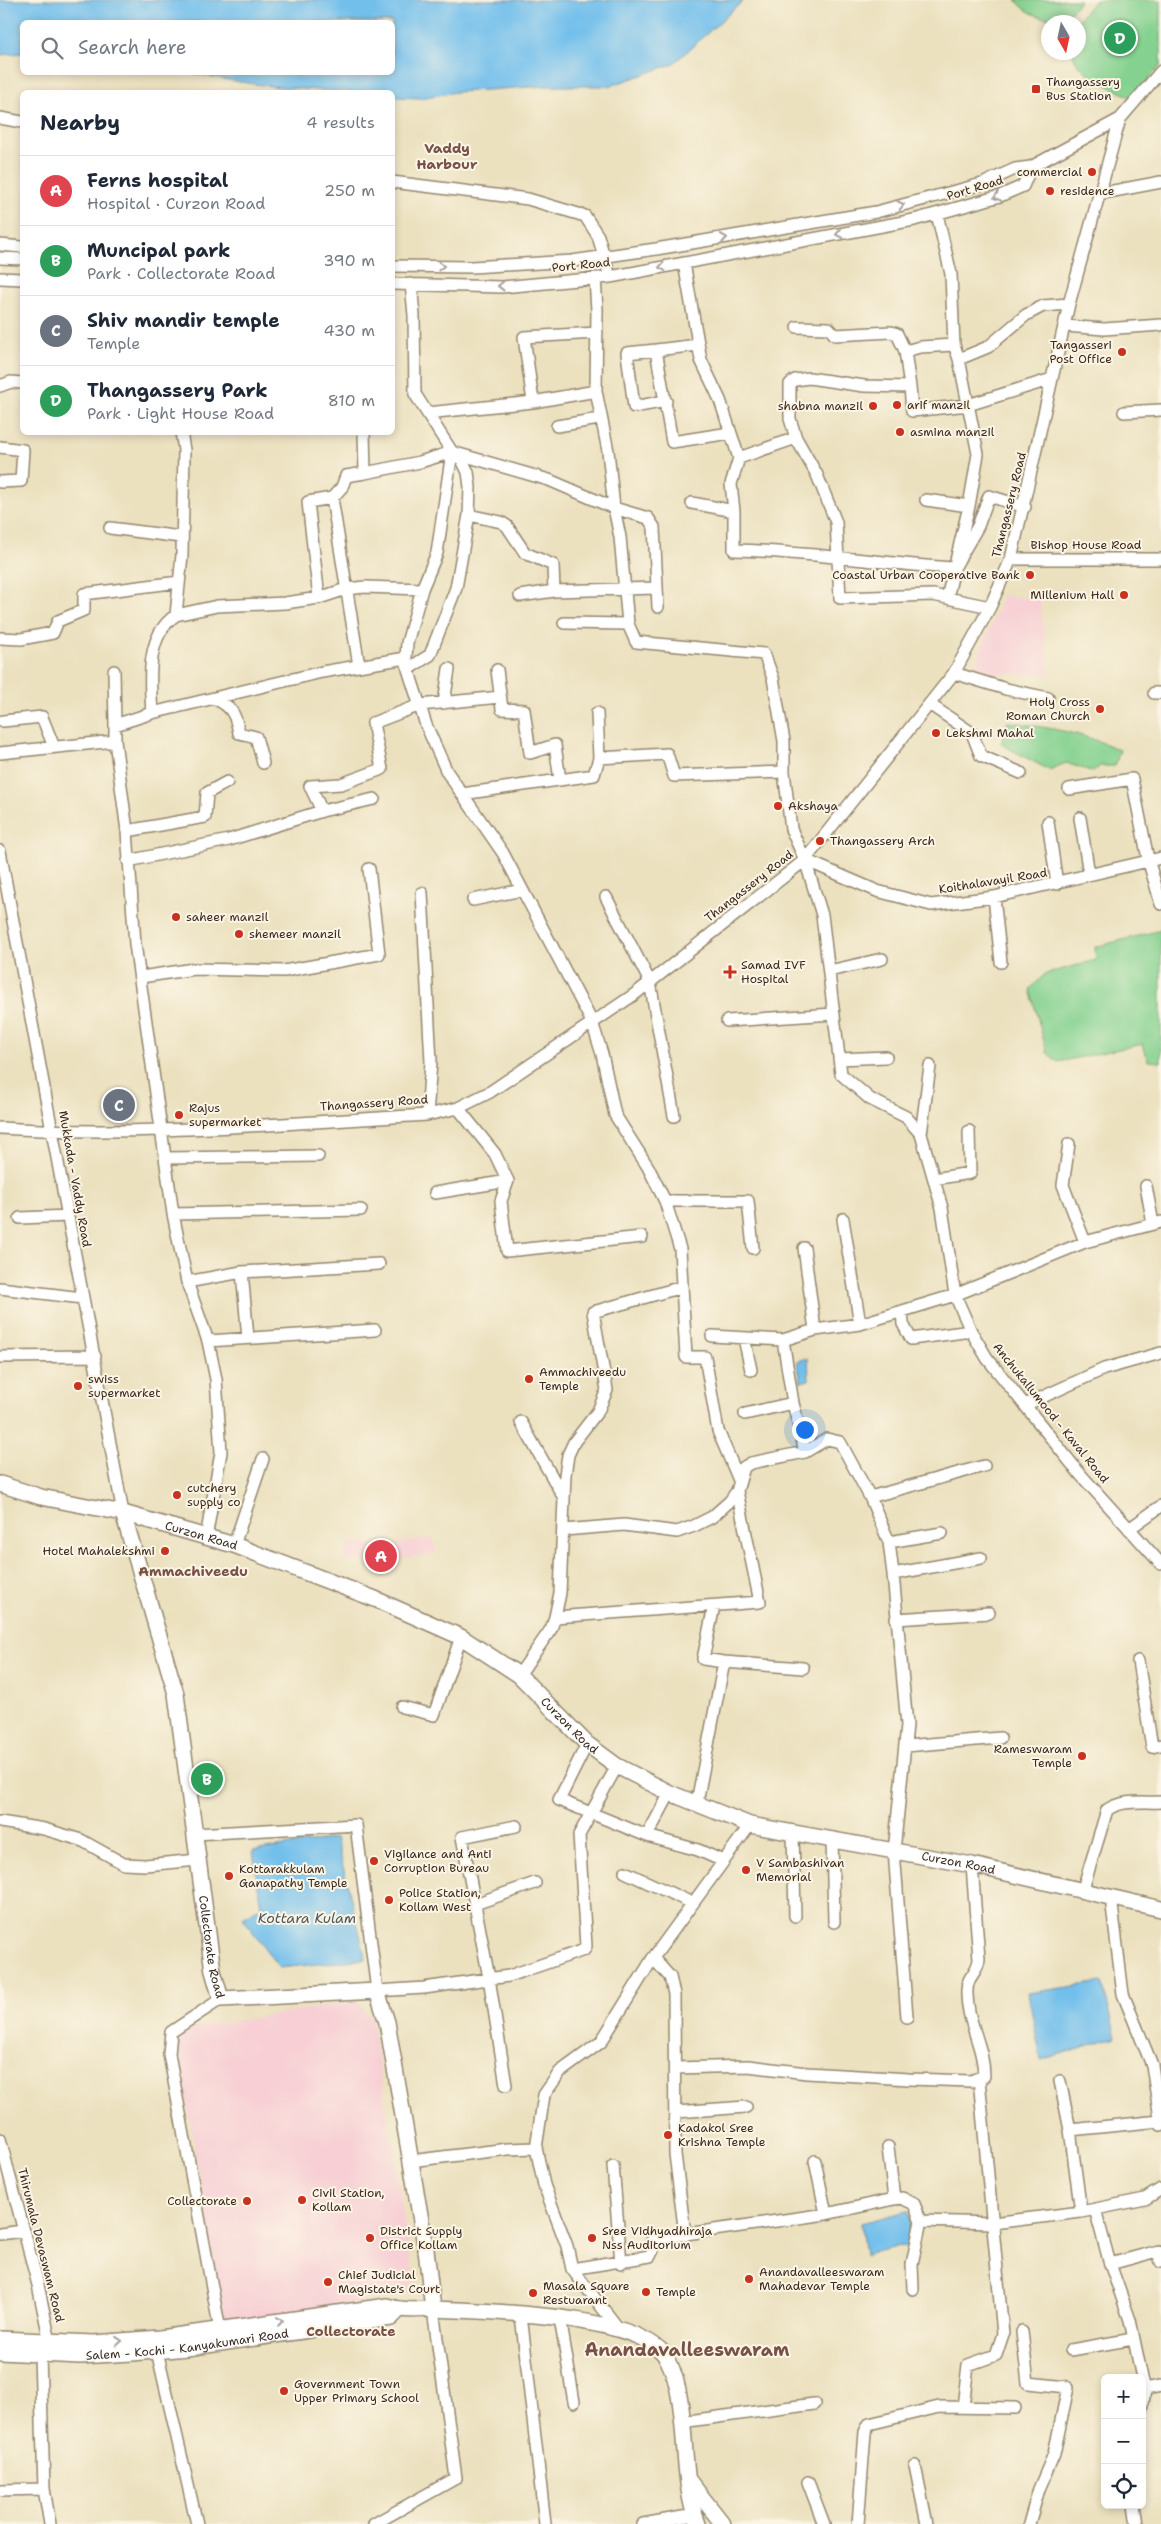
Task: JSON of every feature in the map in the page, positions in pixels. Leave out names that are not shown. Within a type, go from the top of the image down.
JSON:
[{"type":"main road","name":"Curzon Road","points":[[0,1484],[41,1497],[123,1513],[234,1545],[375,1599],[461,1637],[518,1675],[587,1744],[617,1766],[670,1793],[697,1802],[750,1825],[972,1865],[1161,1909]]},
{"type":"main road","name":"Collectorate Road","points":[[123,1513],[176,1694],[213,1971],[221,1999],[378,1991]]},
{"type":"main road","points":[[378,1991],[387,2022],[426,2250],[433,2309]]},
{"type":"main road","name":"Salem - Kochi - Kanyakumari Road","points":[[0,2339],[94,2343],[221,2336],[391,2318],[399,2310],[433,2309],[560,2318],[618,2328],[652,2343],[667,2358],[674,2375],[682,2422],[688,2480],[696,2519]]},
{"type":"main road","name":"Salem - Kochi - Kanyakumari Road","points":[[0,2352],[80,2356],[157,2351],[221,2336]]},
{"type":"main road","points":[[688,2480],[723,2524]]},
{"type":"street","points":[[1031,168],[1120,118],[1161,71]]},
{"type":"street","points":[[0,118],[20,122]]},
{"type":"street","name":"Thangassery Road","points":[[0,1128],[52,1132],[162,1130],[427,1115],[458,1108],[490,1092],[650,982],[805,860],[954,673],[990,607],[1012,559],[1052,379],[1066,326],[1069,304],[1120,118]]},
{"type":"street","name":"Port Road","points":[[395,266],[472,267],[572,261],[876,212],[982,184],[1015,169],[1031,168],[1023,186],[1000,196],[937,214],[610,277],[502,287],[395,284]]},
{"type":"street","points":[[395,182],[528,200],[585,216],[598,236],[610,277]]},
{"type":"street","points":[[1098,194],[1161,182]]},
{"type":"street","points":[[937,214],[951,274],[954,344],[959,359],[978,454],[970,506],[946,598]]},
{"type":"street","points":[[0,245],[20,246]]},
{"type":"street","points":[[0,258],[20,259]]},
{"type":"street","points":[[684,263],[701,360],[720,400],[739,458],[731,484],[734,511],[734,550],[777,551],[838,557],[862,562],[954,568]]},
{"type":"street","points":[[0,278],[20,279]]},
{"type":"street","points":[[564,623],[628,624],[620,537],[614,508],[608,451],[599,418],[596,392],[597,333],[595,278]]},
{"type":"street","points":[[115,725],[152,713],[322,672],[359,666],[407,663],[425,659],[433,649],[456,588],[469,515],[468,472],[462,460],[452,452],[416,394],[414,315],[411,284]]},
{"type":"street","points":[[959,359],[988,347],[1026,316],[1043,306],[1069,304]]},
{"type":"street","points":[[1066,326],[1104,329],[1161,325]]},
{"type":"street","points":[[797,327],[829,328],[835,335],[891,332],[896,334],[905,351],[912,411],[968,405],[1052,379]]},
{"type":"street","points":[[533,402],[524,337],[597,333]]},
{"type":"street","points":[[905,351],[920,347],[954,344]]},
{"type":"street","points":[[666,402],[634,407],[626,353],[698,345]]},
{"type":"street","points":[[656,350],[672,442],[730,433]]},
{"type":"street","points":[[910,387],[864,386],[809,378],[795,380],[790,384],[790,419],[796,438],[817,475],[836,522],[840,598],[933,595],[990,607]]},
{"type":"street","points":[[0,386],[11,382],[20,383]]},
{"type":"street","points":[[427,413],[533,402],[596,392]]},
{"type":"street","points":[[1124,412],[1161,410]]},
{"type":"street","points":[[557,426],[599,418]]},
{"type":"street","points":[[176,615],[182,537],[184,450],[182,435]]},
{"type":"street","points":[[364,435],[365,473]]},
{"type":"street","points":[[739,458],[796,438]]},
{"type":"street","points":[[0,447],[23,450],[21,481],[0,482]]},
{"type":"street","points":[[452,452],[437,553],[422,589],[407,643],[407,663],[420,705],[447,772],[503,854],[592,1022],[602,1054],[615,1115],[648,1167],[664,1202],[680,1249],[686,1357],[705,1357],[718,1431],[738,1485],[760,1602],[554,1617]]},
{"type":"street","points":[[319,598],[308,502],[332,498],[342,487],[346,476],[420,462],[452,452],[549,480],[614,508],[648,518],[654,527],[658,607]]},
{"type":"street","points":[[954,568],[978,526],[989,496],[1024,507]]},
{"type":"street","points":[[332,498],[359,666]]},
{"type":"street","points":[[926,500],[970,506]]},
{"type":"street","points":[[692,503],[734,511]]},
{"type":"street","points":[[469,515],[501,522],[507,526],[525,553],[553,565],[554,591]]},
{"type":"street","points":[[110,528],[182,537]]},
{"type":"street","name":"Bishop House Road","points":[[1012,559],[1161,559]]},
{"type":"street","points":[[0,638],[21,638],[53,634],[58,621],[84,610],[84,594],[179,582]]},
{"type":"street","points":[[152,713],[149,666],[159,636],[176,615],[217,606],[285,603],[319,598],[346,589],[365,587],[422,589]]},
{"type":"street","points":[[520,596],[554,591],[657,588]]},
{"type":"street","name":"Anchukallumood - Kaval Road","points":[[628,624],[636,642],[764,654],[773,678],[784,741],[784,772],[789,798],[791,829],[805,860],[822,915],[840,1074],[870,1099],[906,1117],[922,1134],[942,1208],[956,1295],[971,1331],[987,1358],[1025,1405],[1129,1529],[1161,1564]]},
{"type":"street","points":[[444,703],[449,669]]},
{"type":"street","points":[[497,670],[502,709],[524,710],[530,752],[554,745],[560,780]]},
{"type":"street","points":[[114,671],[115,740],[127,831],[135,944],[173,1214],[187,1282],[208,1340],[216,1379],[221,1452],[206,1538]]},
{"type":"street","points":[[954,673],[1006,689],[1048,698]]},
{"type":"street","points":[[322,811],[310,786],[341,784],[382,769],[373,723],[420,705],[500,697]]},
{"type":"street","points":[[215,699],[225,703],[231,709],[236,719],[239,733],[256,737],[263,763]]},
{"type":"street","points":[[929,704],[972,733],[981,756],[1022,772]]},
{"type":"street","points":[[462,794],[594,775],[600,758],[597,713]]},
{"type":"street","points":[[3,721],[42,717],[54,747]]},
{"type":"street","points":[[0,754],[115,740]]},
{"type":"street","points":[[600,758],[667,754],[674,776],[784,772]]},
{"type":"street","points":[[1069,789],[1132,779],[1148,859],[1161,904]]},
{"type":"street","points":[[127,831],[205,817],[206,793],[227,782]]},
{"type":"street","points":[[128,861],[229,840],[322,811],[374,799]]},
{"type":"street","points":[[1080,818],[1088,874]]},
{"type":"street","points":[[1048,822],[1057,884]]},
{"type":"street","name":"Mukkada - Vaddy Road","points":[[0,851],[123,1513]]},
{"type":"street","name":"Koithalavayil Road","points":[[805,860],[877,890],[931,904],[994,897],[1057,884],[1148,859],[1161,858]]},
{"type":"street","points":[[141,976],[194,969],[284,971],[379,954],[369,869]]},
{"type":"street","points":[[473,900],[522,890]]},
{"type":"street","points":[[422,893],[432,1062],[427,1115]]},
{"type":"street","points":[[606,897],[650,982],[674,1116]]},
{"type":"street","points":[[994,897],[1001,962]]},
{"type":"street","points":[[829,971],[882,959]]},
{"type":"street","points":[[727,1021],[834,1014]]},
{"type":"street","points":[[839,1059],[886,1057]]},
{"type":"street","points":[[922,1134],[930,1066]]},
{"type":"street","points":[[458,1108],[494,1154],[508,1181],[501,1201],[507,1251],[642,1237]]},
{"type":"street","points":[[934,1179],[970,1172],[969,1131]]},
{"type":"street","points":[[1069,1144],[1063,1185],[1085,1242]]},
{"type":"street","points":[[165,1158],[318,1156]]},
{"type":"street","points":[[435,1193],[508,1181]]},
{"type":"street","points":[[712,1336],[783,1340],[815,1330],[860,1324],[956,1295],[1085,1242],[1157,1223],[1146,1186]]},
{"type":"street","points":[[664,1202],[748,1201],[753,1248]]},
{"type":"street","points":[[173,1214],[361,1210]]},
{"type":"street","points":[[20,1218],[68,1216]]},
{"type":"street","points":[[843,1219],[860,1324]]},
{"type":"street","points":[[804,1248],[815,1330]]},
{"type":"street","points":[[187,1282],[242,1272],[379,1264]]},
{"type":"street","points":[[242,1272],[248,1338]]},
{"type":"street","points":[[518,1675],[551,1629],[560,1593],[565,1475],[568,1455],[574,1442],[598,1411],[607,1390],[593,1312],[682,1287]]},
{"type":"street","points":[[0,1288],[82,1298]]},
{"type":"street","points":[[902,1311],[902,1324],[911,1339],[971,1331]]},
{"type":"street","points":[[208,1340],[375,1330]]},
{"type":"street","points":[[744,1338],[751,1370]]},
{"type":"street","points":[[783,1340],[793,1403],[804,1452]]},
{"type":"street","points":[[1025,1405],[1104,1369],[1161,1353]]},
{"type":"street","points":[[0,1358],[95,1356]]},
{"type":"street","points":[[745,1414],[793,1403]]},
{"type":"street","points":[[521,1422],[565,1500]]},
{"type":"street","points":[[564,1530],[624,1525],[676,1532],[712,1517],[738,1485],[744,1468],[751,1463],[804,1452],[827,1439],[840,1442],[870,1497],[889,1542],[893,1574],[907,1725],[894,1851],[907,2017]]},
{"type":"street","points":[[234,1545],[263,1460]]},
{"type":"street","points":[[870,1497],[984,1466]]},
{"type":"street","points":[[1129,1529],[1161,1506]]},
{"type":"street","points":[[889,1542],[942,1533]]},
{"type":"street","points":[[893,1574],[981,1558]]},
{"type":"street","points":[[714,1606],[703,1659],[803,1668]]},
{"type":"street","points":[[896,1619],[989,1613]]},
{"type":"street","points":[[402,1707],[434,1715],[461,1637]]},
{"type":"street","points":[[1138,1660],[1152,1747],[1161,1745]]},
{"type":"street","points":[[697,1802],[724,1662]]},
{"type":"street","points":[[906,1746],[1000,1738]]},
{"type":"street","points":[[587,1744],[559,1800],[646,1836],[698,1850],[723,1861]]},
{"type":"street","points":[[195,1834],[356,1825],[378,1991],[424,1988],[509,1976],[584,1950],[587,1939],[579,1835],[617,1766]]},
{"type":"street","points":[[646,1836],[670,1793]]},
{"type":"street","points":[[1082,1892],[1107,1810],[1114,1805],[1130,1802],[1161,1802]]},
{"type":"street","points":[[0,1822],[44,1829],[81,1840],[124,1864],[145,1865],[198,1860]]},
{"type":"street","points":[[618,2328],[572,2269],[567,2246],[544,2185],[536,2148],[544,2094],[560,2072],[601,2042],[653,1958],[750,1825]]},
{"type":"street","points":[[506,2085],[489,1978],[462,1837],[516,1826]]},
{"type":"street","points":[[793,1833],[795,1916]]},
{"type":"street","points":[[832,1839],[834,1922]]},
{"type":"street","points":[[676,2068],[748,2066],[874,2078],[979,2079],[984,2076],[984,2062],[969,2014],[967,1991],[970,1976],[978,1966],[979,1960],[972,1865]]},
{"type":"street","points":[[625,1872],[692,1903]]},
{"type":"street","points":[[475,1904],[535,1883]]},
{"type":"street","points":[[1070,2130],[1160,2123],[1152,2065],[1122,1994],[1111,1898]]},
{"type":"street","points":[[653,1958],[670,1977],[674,1994],[676,2068],[675,2154],[685,2235]]},
{"type":"street","points":[[221,1999],[171,2032],[169,2054],[221,2336]]},
{"type":"street","points":[[963,2407],[968,2365],[996,2355],[1003,2334],[979,2079]]},
{"type":"street","points":[[1060,2081],[1070,2130],[1081,2212]]},
{"type":"street","points":[[676,2112],[746,2107]]},
{"type":"street","name":"Thirumala Devaswam Road","points":[[0,2139],[38,2285],[50,2342]]},
{"type":"street","points":[[888,2147],[894,2199]]},
{"type":"street","points":[[410,2162],[508,2149],[536,2148]]},
{"type":"street","points":[[816,2161],[826,2214]]},
{"type":"street","points":[[613,2166],[621,2263]]},
{"type":"street","points":[[921,2220],[993,2224],[1081,2212],[1145,2199],[1161,2189]]},
{"type":"street","points":[[572,2269],[621,2263],[650,2256],[653,2250],[652,2241],[658,2238],[800,2216],[826,2214],[902,2198],[914,2204],[921,2220],[912,2264],[913,2288]]},
{"type":"street","points":[[1095,2209],[1110,2264],[1130,2320],[1141,2374]]},
{"type":"street","points":[[0,2234],[23,2231]]},
{"type":"street","points":[[1110,2264],[1158,2251],[1161,2262]]},
{"type":"street","points":[[374,2524],[456,2478],[433,2309]]},
{"type":"street","points":[[521,2315],[546,2524]]},
{"type":"street","points":[[560,2318],[574,2402]]},
{"type":"street","points":[[1022,2332],[1028,2382],[1068,2387],[1057,2446],[1039,2489],[1029,2524]]},
{"type":"street","points":[[1071,2350],[1133,2339]]},
{"type":"street","points":[[50,2342],[40,2354],[44,2489],[50,2524]]},
{"type":"street","points":[[157,2351],[197,2524]]},
{"type":"street","points":[[1146,2383],[1161,2386]]},
{"type":"street","points":[[682,2422],[814,2404]]},
{"type":"street","points":[[858,2524],[865,2432],[869,2424],[939,2407],[1015,2408]]},
{"type":"street","points":[[915,2466],[927,2524]]},
{"type":"street","points":[[808,2482],[824,2524]]},
{"type":"street","points":[[0,2490],[44,2489]]},
{"type":"street","points":[[1135,2509],[1138,2524]]},
{"type":"street","points":[[643,2524],[696,2519]]},
{"type":"shaded area","points":[[1003,595],[1040,600],[1049,674],[972,673]]},
{"type":"shaded area","points":[[433,1538],[437,1554],[399,1558],[398,1569],[375,1570],[374,1559],[343,1561],[349,1541],[382,1546]]},
{"type":"shaded area","name":"Civil Station, Kollam","points":[[355,2001],[371,2017],[416,2293],[223,2323],[177,2041],[194,2028]]},
{"type":"green space","points":[[1016,0],[1080,0],[1074,9],[1063,15],[1041,16],[1031,13]]},
{"type":"green space","points":[[1095,0],[1161,0],[1161,65],[1132,98],[1106,85],[1088,73],[1075,60],[1086,60],[1086,15],[1082,15]]},
{"type":"green space","points":[[1008,722],[1065,732],[1106,744],[1120,750],[1115,766],[1100,766],[1094,772],[1066,763],[1049,770],[1001,744]]},
{"type":"green space","points":[[1161,930],[1161,1062],[1148,1061],[1143,1044],[1058,1062],[1047,1053],[1030,989],[1045,974],[1096,960],[1095,947]]},
{"type":"water","points":[[0,0],[744,0],[673,64],[610,86],[546,86],[456,92],[420,98],[395,97],[395,90],[317,90],[267,86],[203,75],[395,75],[395,20],[20,20],[20,53],[0,55]]},
{"type":"water","points":[[808,1358],[809,1380],[801,1382],[797,1361]]},
{"type":"water","name":"Kottara Kulam","points":[[336,1838],[366,1959],[279,1968],[243,1918],[261,1907],[253,1851]]},
{"type":"water","points":[[1102,1982],[1116,2037],[1041,2060],[1028,1993]]},
{"type":"water","points":[[908,2211],[910,2221],[906,2248],[900,2246],[865,2255],[861,2223]]},
{"type":"place","name":"Thangassery Park","points":[[1120,38]]},
{"type":"place","name":"Thangassery Bus Station","points":[[1036,89]]},
{"type":"place","name":"commercial","points":[[1092,172]]},
{"type":"place","name":"residence","points":[[1050,191]]},
{"type":"place","name":"Tangasseri Post Office","points":[[1122,352]]},
{"type":"place","name":"arif manzil","points":[[897,405]]},
{"type":"place","name":"shabna manzil","points":[[873,406]]},
{"type":"place","name":"asmina manzil","points":[[900,432]]},
{"type":"place","name":"Coastal Urban Cooperative Bank","points":[[1030,575]]},
{"type":"place","name":"Millenium Hall","points":[[1124,595]]},
{"type":"place","name":"Holy Cross Roman Church","points":[[1100,709]]},
{"type":"place","name":"Lekshmi Mahal","points":[[936,733]]},
{"type":"place","name":"Akshaya","points":[[778,806]]},
{"type":"place","name":"Thangassery Arch","points":[[820,841]]},
{"type":"place","name":"saheer manzil","points":[[176,917]]},
{"type":"place","name":"shemeer manzil","points":[[239,934]]},
{"type":"place","name":"Samad IVF Hospital","points":[[730,972]]},
{"type":"place","name":"Shiv mandir temple","points":[[119,1105]]},
{"type":"place","name":"Rajus supermarket","points":[[179,1115]]},
{"type":"place","name":"Ammachiveedu Temple","points":[[529,1379]]},
{"type":"place","name":"swiss supermarket","points":[[78,1386]]},
{"type":"place","name":"cutchery supply co","points":[[177,1495]]},
{"type":"place","name":"Hotel Mahalekshmi","points":[[165,1551]]},
{"type":"place","name":"Ferns hospital","points":[[381,1556]]},
{"type":"place","name":"Rameswaram Temple","points":[[1082,1756]]},
{"type":"place","name":"Muncipal park","points":[[207,1779]]},
{"type":"place","name":"Vigilance and Anti Corruption Bureau","points":[[374,1861]]},
{"type":"place","name":"V Sambashivan Memorial","points":[[746,1870]]},
{"type":"place","name":"Kottarakkulam Ganapathy Temple","points":[[229,1876]]},
{"type":"place","name":"Police Station, Kollam West","points":[[389,1900]]},
{"type":"place","name":"Kadakol Sree Krishna Temple","points":[[668,2135]]},
{"type":"place","name":"Civil Station, Kollam","points":[[302,2200]]},
{"type":"place","name":"Collectorate","points":[[247,2201]]},
{"type":"place","name":"District Supply Office Kollam","points":[[370,2238]]},
{"type":"place","name":"Sree Vidhyadhiraja Nss Auditorium","points":[[592,2238]]},
{"type":"place","name":"Anandavalleeswaram Mahadevar Temple","points":[[749,2279]]},
{"type":"place","name":"Chief Judicial Magistate's Court","points":[[328,2282]]},
{"type":"place","name":"Temple","points":[[646,2292]]},
{"type":"place","name":"Masala Square Restuarant","points":[[533,2293]]},
{"type":"place","name":"Government Town Upper Primary School","points":[[284,2391]]},
{"type":"district","name":"Vaddy Harbour","points":[[447,156]]},
{"type":"district","name":"Ammachiveedu","points":[[193,1571]]},
{"type":"district","name":"Collectorate","points":[[351,2331]]},
{"type":"district","name":"Anandavalleeswaram","points":[[687,2350]]}]
